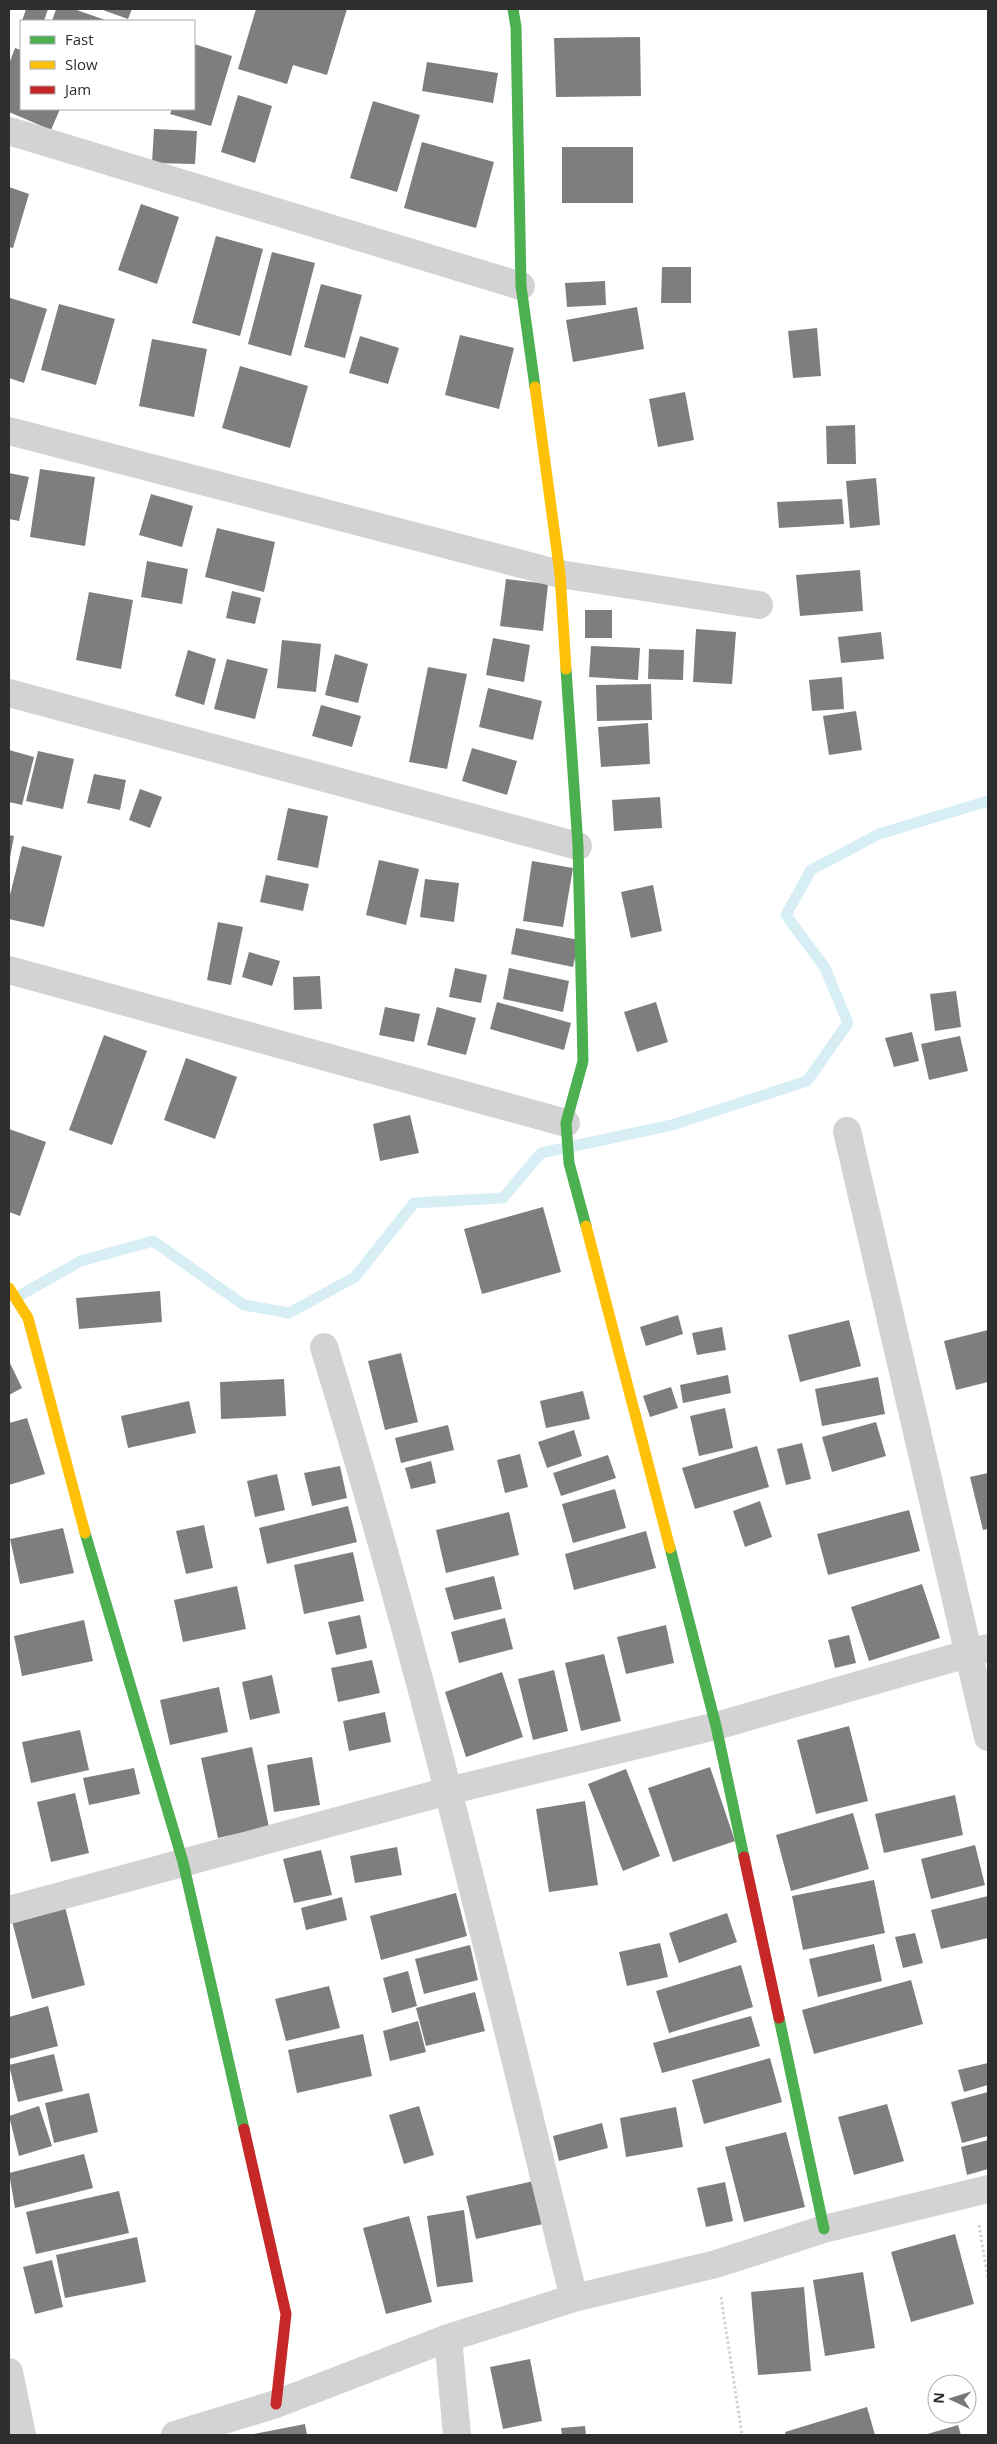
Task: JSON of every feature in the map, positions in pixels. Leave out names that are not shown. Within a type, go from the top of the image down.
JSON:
[{"type":"street","points":[[513,9],[516,27],[520,286],[560,574],[578,846],[583,1061],[566,1123],[569,1163],[716,1726],[824,2229]]},
{"type":"street","points":[[9,131],[520,286]]},
{"type":"street","points":[[9,431],[560,574],[759,605]]},
{"type":"street","points":[[9,693],[578,846]]},
{"type":"street","points":[[9,970],[566,1123]]},
{"type":"street","points":[[847,1131],[978,1651],[988,1737]]},
{"type":"street","points":[[9,1288],[28,1318],[97,1580],[183,1862],[286,2314],[276,2404]]},
{"type":"street","points":[[324,1347],[368,1488],[448,1791],[574,2298]]},
{"type":"street","points":[[9,1910],[448,1791],[716,1726],[978,1651]]},
{"type":"street","points":[[184,2434],[276,2404],[448,2338],[574,2298],[716,2264],[824,2229],[981,2190]]},
{"type":"street","points":[[448,2338],[457,2435]]},
{"type":"street","points":[[9,2372],[22,2435]]},
{"type":"path","points":[[981,2190],[988,2278]]},
{"type":"path","points":[[716,2264],[742,2435]]},
{"type":"building","points":[[26,9],[48,9],[44,20],[22,20]]},
{"type":"building","points":[[56,9],[74,9],[105,20],[52,20]]},
{"type":"building","points":[[100,9],[132,9],[128,19]]},
{"type":"building","points":[[256,9],[347,9],[327,75],[293,65],[287,84],[238,69]]},
{"type":"building","points":[[640,37],[641,96],[556,97],[554,38]]},
{"type":"building","points":[[195,44],[232,56],[211,126],[170,114],[172,110],[195,110]]},
{"type":"building","points":[[15,48],[20,50],[20,110],[60,110],[51,130],[9,112],[9,64]]},
{"type":"building","points":[[427,62],[498,73],[493,103],[422,91]]},
{"type":"building","points":[[238,95],[272,106],[255,163],[221,152]]},
{"type":"building","points":[[373,101],[420,115],[397,192],[350,178]]},
{"type":"building","points":[[154,129],[197,131],[195,164],[152,163]]},
{"type":"building","points":[[422,142],[494,162],[476,228],[404,208]]},
{"type":"building","points":[[562,147],[633,147],[633,203],[562,203]]},
{"type":"building","points":[[9,187],[29,194],[13,248],[9,247]]},
{"type":"building","points":[[141,204],[179,217],[157,284],[118,270]]},
{"type":"building","points":[[216,236],[263,249],[240,336],[192,323]]},
{"type":"building","points":[[272,252],[315,263],[291,356],[248,344]]},
{"type":"building","points":[[662,267],[691,267],[691,303],[661,303]]},
{"type":"building","points":[[605,281],[606,305],[567,307],[565,283]]},
{"type":"building","points":[[321,284],[362,295],[345,358],[304,347]]},
{"type":"building","points":[[10,298],[47,309],[24,383],[9,378]]},
{"type":"building","points":[[59,304],[115,319],[96,385],[41,370]]},
{"type":"building","points":[[637,307],[644,349],[573,362],[566,320]]},
{"type":"building","points":[[817,328],[821,376],[793,378],[788,331]]},
{"type":"building","points":[[460,335],[514,348],[499,409],[445,395]]},
{"type":"building","points":[[360,336],[399,348],[388,384],[349,373]]},
{"type":"building","points":[[152,339],[207,349],[194,417],[139,406]]},
{"type":"building","points":[[240,366],[308,386],[290,448],[222,428]]},
{"type":"building","points":[[685,392],[694,440],[658,447],[649,399]]},
{"type":"building","points":[[855,425],[856,464],[827,464],[826,426]]},
{"type":"building","points":[[40,469],[95,477],[85,546],[30,537]]},
{"type":"building","points":[[9,473],[29,477],[19,521],[9,519]]},
{"type":"building","points":[[876,478],[880,525],[850,528],[846,481]]},
{"type":"building","points":[[151,494],[193,506],[182,547],[139,535]]},
{"type":"building","points":[[842,499],[844,524],[779,528],[777,502]]},
{"type":"building","points":[[217,528],[275,542],[264,592],[205,577]]},
{"type":"building","points":[[147,561],[188,569],[182,604],[141,597]]},
{"type":"building","points":[[860,570],[863,611],[800,616],[796,575]]},
{"type":"building","points":[[506,579],[548,584],[543,631],[500,626]]},
{"type":"building","points":[[232,591],[261,598],[255,624],[226,618]]},
{"type":"building","points":[[89,592],[133,600],[121,669],[76,660]]},
{"type":"building","points":[[585,610],[612,610],[612,638],[585,638]]},
{"type":"building","points":[[696,629],[736,632],[732,684],[693,682]]},
{"type":"building","points":[[881,632],[884,659],[841,663],[838,637]]},
{"type":"building","points":[[493,638],[530,645],[524,682],[486,675]]},
{"type":"building","points":[[282,640],[321,644],[316,692],[277,688]]},
{"type":"building","points":[[591,646],[640,648],[638,680],[589,677]]},
{"type":"building","points":[[649,649],[684,650],[683,680],[648,679]]},
{"type":"building","points":[[188,650],[216,659],[204,705],[175,696]]},
{"type":"building","points":[[335,654],[368,664],[358,703],[325,695]]},
{"type":"building","points":[[227,659],[268,669],[255,719],[214,709]]},
{"type":"building","points":[[428,667],[467,674],[447,769],[409,762]]},
{"type":"building","points":[[842,677],[844,709],[812,711],[809,680]]},
{"type":"building","points":[[651,684],[652,720],[597,721],[596,685]]},
{"type":"building","points":[[488,688],[542,701],[533,740],[479,727]]},
{"type":"building","points":[[321,705],[361,716],[352,747],[312,736]]},
{"type":"building","points":[[856,711],[862,750],[829,755],[823,716]]},
{"type":"building","points":[[648,723],[650,764],[601,767],[598,727]]},
{"type":"building","points":[[472,748],[517,761],[507,795],[462,781]]},
{"type":"building","points":[[9,750],[34,757],[22,805],[9,802]]},
{"type":"building","points":[[38,751],[74,759],[63,809],[26,801]]},
{"type":"building","points":[[94,774],[126,780],[120,810],[87,803]]},
{"type":"building","points":[[140,789],[162,797],[150,828],[129,820]]},
{"type":"building","points":[[660,797],[662,828],[614,831],[612,800]]},
{"type":"building","points":[[288,808],[328,816],[318,868],[277,860]]},
{"type":"building","points":[[9,835],[14,836],[10,858],[9,858]]},
{"type":"building","points":[[22,846],[62,856],[44,927],[9,919],[9,899]]},
{"type":"building","points":[[379,860],[419,869],[406,925],[366,915]]},
{"type":"building","points":[[532,861],[573,868],[563,927],[523,921]]},
{"type":"building","points":[[266,875],[309,884],[303,911],[260,902]]},
{"type":"building","points":[[425,879],[459,883],[454,922],[420,917]]},
{"type":"building","points":[[653,885],[662,931],[631,938],[621,892]]},
{"type":"building","points":[[218,922],[243,927],[231,985],[207,980]]},
{"type":"building","points":[[516,928],[579,940],[573,967],[511,954]]},
{"type":"building","points":[[249,952],[280,961],[272,986],[242,977]]},
{"type":"building","points":[[455,968],[487,975],[481,1003],[449,997]]},
{"type":"building","points":[[509,968],[569,981],[563,1012],[503,999]]},
{"type":"building","points":[[320,976],[322,1009],[294,1010],[293,977]]},
{"type":"building","points":[[956,991],[961,1027],[935,1031],[930,994]]},
{"type":"building","points":[[497,1002],[571,1023],[564,1050],[490,1029]]},
{"type":"building","points":[[656,1002],[668,1042],[637,1052],[624,1012]]},
{"type":"building","points":[[385,1007],[420,1014],[414,1042],[379,1035]]},
{"type":"building","points":[[437,1007],[476,1018],[466,1055],[427,1045]]},
{"type":"building","points":[[912,1032],[919,1061],[894,1067],[885,1038]]},
{"type":"building","points":[[104,1035],[147,1051],[112,1145],[69,1130]]},
{"type":"building","points":[[960,1036],[968,1071],[929,1080],[921,1044]]},
{"type":"building","points":[[186,1058],[237,1077],[215,1139],[164,1120]]},
{"type":"building","points":[[410,1115],[419,1153],[380,1161],[373,1124]]},
{"type":"building","points":[[9,1129],[46,1142],[20,1216],[9,1212]]},
{"type":"building","points":[[543,1207],[561,1272],[482,1294],[464,1229]]},
{"type":"building","points":[[160,1291],[162,1322],[79,1329],[76,1298]]},
{"type":"building","points":[[678,1315],[683,1334],[646,1346],[640,1327]]},
{"type":"building","points":[[849,1320],[861,1366],[800,1382],[788,1335]]},
{"type":"building","points":[[722,1327],[726,1350],[697,1355],[692,1333]]},
{"type":"building","points":[[988,1330],[988,1382],[956,1390],[944,1341]]},
{"type":"building","points":[[401,1353],[418,1422],[385,1430],[368,1361]]},
{"type":"building","points":[[9,1361],[22,1388],[9,1395]]},
{"type":"building","points":[[728,1375],[731,1393],[683,1403],[680,1385]]},
{"type":"building","points":[[878,1377],[885,1414],[822,1426],[815,1389]]},
{"type":"building","points":[[284,1379],[286,1416],[221,1419],[220,1382]]},
{"type":"building","points":[[671,1387],[678,1408],[650,1417],[643,1396]]},
{"type":"building","points":[[583,1391],[590,1419],[546,1428],[540,1401]]},
{"type":"building","points":[[189,1401],[196,1433],[128,1448],[121,1416]]},
{"type":"building","points":[[725,1408],[733,1448],[699,1456],[690,1416]]},
{"type":"building","points":[[27,1418],[45,1474],[9,1485],[9,1423]]},
{"type":"building","points":[[876,1422],[886,1456],[832,1472],[822,1437]]},
{"type":"building","points":[[448,1425],[454,1450],[401,1463],[395,1438]]},
{"type":"building","points":[[574,1430],[582,1456],[547,1468],[538,1442]]},
{"type":"building","points":[[802,1443],[811,1479],[786,1485],[777,1449]]},
{"type":"building","points":[[757,1446],[769,1487],[695,1509],[682,1468]]},
{"type":"building","points":[[520,1454],[528,1487],[505,1493],[497,1460]]},
{"type":"building","points":[[608,1455],[616,1478],[561,1496],[553,1473]]},
{"type":"building","points":[[431,1461],[436,1483],[411,1489],[405,1468]]},
{"type":"building","points":[[340,1466],[347,1498],[312,1506],[304,1473]]},
{"type":"building","points":[[988,1473],[988,1529],[983,1530],[970,1477]]},
{"type":"building","points":[[277,1474],[285,1510],[255,1517],[247,1481]]},
{"type":"building","points":[[615,1489],[626,1528],[573,1543],[562,1504]]},
{"type":"building","points":[[760,1501],[772,1537],[745,1547],[733,1511]]},
{"type":"building","points":[[348,1506],[357,1542],[267,1564],[259,1528]]},
{"type":"building","points":[[909,1510],[920,1551],[828,1575],[817,1534]]},
{"type":"building","points":[[509,1512],[519,1555],[446,1573],[436,1530]]},
{"type":"building","points":[[204,1525],[213,1568],[186,1574],[176,1531]]},
{"type":"building","points":[[63,1528],[74,1573],[20,1584],[10,1539]]},
{"type":"building","points":[[646,1531],[656,1568],[574,1590],[565,1554]]},
{"type":"building","points":[[353,1552],[364,1601],[304,1614],[294,1565]]},
{"type":"building","points":[[494,1576],[502,1609],[454,1620],[445,1588]]},
{"type":"building","points":[[922,1584],[940,1638],[869,1661],[851,1607]]},
{"type":"building","points":[[237,1586],[246,1629],[183,1642],[174,1600]]},
{"type":"building","points":[[360,1615],[367,1648],[336,1655],[328,1622]]},
{"type":"building","points":[[505,1618],[513,1649],[459,1663],[451,1632]]},
{"type":"building","points":[[84,1620],[93,1661],[22,1676],[14,1636]]},
{"type":"building","points":[[666,1625],[674,1663],[626,1674],[617,1637]]},
{"type":"building","points":[[849,1635],[856,1663],[835,1668],[828,1640]]},
{"type":"building","points":[[604,1654],[621,1721],[581,1731],[565,1663]]},
{"type":"building","points":[[372,1660],[380,1693],[338,1702],[331,1668]]},
{"type":"building","points":[[554,1670],[568,1731],[533,1740],[518,1679]]},
{"type":"building","points":[[502,1672],[523,1737],[466,1757],[445,1692]]},
{"type":"building","points":[[272,1675],[280,1713],[250,1720],[242,1682]]},
{"type":"building","points":[[219,1687],[228,1732],[170,1745],[160,1700]]},
{"type":"building","points":[[385,1712],[391,1742],[349,1751],[343,1721]]},
{"type":"building","points":[[849,1726],[868,1801],[816,1814],[797,1740]]},
{"type":"building","points":[[80,1730],[89,1770],[31,1783],[22,1742]]},
{"type":"building","points":[[252,1747],[269,1827],[218,1838],[201,1758]]},
{"type":"building","points":[[312,1757],[320,1805],[274,1812],[267,1765]]},
{"type":"building","points":[[710,1767],[735,1841],[673,1862],[648,1788]]},
{"type":"building","points":[[134,1768],[140,1794],[89,1805],[83,1778]]},
{"type":"building","points":[[626,1769],[660,1856],[623,1871],[588,1784]]},
{"type":"building","points":[[75,1793],[89,1853],[51,1862],[37,1802]]},
{"type":"building","points":[[955,1795],[963,1835],[884,1853],[875,1814]]},
{"type":"building","points":[[585,1801],[598,1885],[549,1892],[536,1809]]},
{"type":"building","points":[[853,1813],[869,1869],[791,1891],[776,1835]]},
{"type":"building","points":[[975,1845],[985,1885],[931,1899],[921,1859]]},
{"type":"building","points":[[397,1847],[402,1875],[355,1883],[350,1856]]},
{"type":"building","points":[[321,1850],[332,1895],[294,1903],[283,1859]]},
{"type":"building","points":[[874,1880],[885,1933],[803,1950],[792,1896]]},
{"type":"building","points":[[456,1893],[467,1936],[381,1960],[370,1916]]},
{"type":"building","points":[[988,1896],[988,1938],[941,1949],[931,1910]]},
{"type":"building","points":[[342,1897],[347,1920],[306,1930],[301,1908]]},
{"type":"building","points":[[64,1903],[85,1985],[32,1999],[11,1917]]},
{"type":"building","points":[[727,1913],[737,1942],[679,1963],[669,1933]]},
{"type":"building","points":[[915,1933],[923,1963],[903,1968],[895,1937]]},
{"type":"building","points":[[660,1943],[668,1977],[627,1986],[619,1952]]},
{"type":"building","points":[[874,1944],[882,1981],[818,1997],[809,1959]]},
{"type":"building","points":[[470,1945],[478,1980],[424,1994],[415,1959]]},
{"type":"building","points":[[741,1965],[753,2007],[669,2033],[656,1991]]},
{"type":"building","points":[[408,1971],[417,2006],[392,2013],[383,1978]]},
{"type":"building","points":[[911,1980],[923,2024],[814,2054],[802,2010]]},
{"type":"building","points":[[329,1986],[340,2028],[286,2041],[275,1999]]},
{"type":"building","points":[[475,1992],[485,2031],[426,2046],[416,2008]]},
{"type":"building","points":[[48,2006],[58,2046],[9,2059],[9,2017]]},
{"type":"building","points":[[751,2016],[760,2046],[662,2073],[653,2043]]},
{"type":"building","points":[[418,2021],[426,2052],[390,2061],[383,2031]]},
{"type":"building","points":[[363,2034],[372,2076],[297,2093],[288,2050]]},
{"type":"building","points":[[54,2054],[63,2091],[18,2102],[9,2065]]},
{"type":"building","points":[[770,2058],[782,2102],[704,2124],[692,2080]]},
{"type":"building","points":[[988,2063],[988,2085],[964,2092],[958,2070]]},
{"type":"building","points":[[988,2092],[988,2136],[962,2143],[951,2102]]},
{"type":"building","points":[[89,2093],[98,2132],[54,2143],[45,2103]]},
{"type":"building","points":[[887,2104],[904,2161],[854,2175],[838,2117]]},
{"type":"building","points":[[39,2106],[52,2146],[19,2156],[9,2116]]},
{"type":"building","points":[[419,2106],[434,2155],[404,2164],[389,2115]]},
{"type":"building","points":[[676,2107],[683,2147],[626,2157],[620,2118]]},
{"type":"building","points":[[602,2123],[608,2148],[559,2161],[553,2136]]},
{"type":"building","points":[[786,2132],[805,2207],[744,2222],[725,2147]]},
{"type":"building","points":[[988,2140],[988,2169],[967,2175],[961,2147]]},
{"type":"building","points":[[84,2154],[93,2188],[15,2208],[9,2173]]},
{"type":"building","points":[[534,2181],[543,2224],[476,2239],[466,2196]]},
{"type":"building","points":[[725,2182],[733,2221],[706,2227],[697,2188]]},
{"type":"building","points":[[119,2191],[129,2233],[36,2254],[26,2212]]},
{"type":"building","points":[[464,2210],[473,2282],[437,2287],[427,2216]]},
{"type":"building","points":[[409,2216],[432,2302],[386,2314],[363,2228]]},
{"type":"building","points":[[955,2234],[974,2304],[911,2322],[891,2252]]},
{"type":"building","points":[[137,2237],[146,2282],[65,2298],[56,2255]]},
{"type":"building","points":[[52,2260],[63,2307],[35,2314],[23,2267]]},
{"type":"building","points":[[863,2272],[875,2348],[825,2356],[813,2280]]},
{"type":"building","points":[[804,2287],[811,2371],[758,2375],[751,2292]]},
{"type":"building","points":[[530,2359],[542,2421],[503,2429],[490,2367]]},
{"type":"building","points":[[867,2407],[875,2435],[786,2435],[785,2432]]},
{"type":"building","points":[[305,2424],[307,2435],[254,2435],[254,2434]]},
{"type":"building","points":[[958,2425],[961,2435],[924,2435]]},
{"type":"building","points":[[585,2426],[586,2435],[562,2435],[561,2428]]},
{"type":"waterway","points":[[15,1298],[81,1261],[153,1241],[244,1305],[289,1313],[355,1277],[414,1203],[503,1198],[541,1153],[672,1125],[807,1081],[848,1023],[825,968],[786,915],[811,870],[879,834],[988,801]]},
{"type":"traffic: fast","points":[[513,9],[516,27],[521,286],[535,387]]},
{"type":"traffic: fast","points":[[566,669],[578,846],[583,1061],[566,1123],[569,1163],[586,1226]]},
{"type":"traffic: fast","points":[[85,1533],[183,1862],[244,2129]]},
{"type":"traffic: fast","points":[[670,1548],[716,1726],[744,1857]]},
{"type":"traffic: fast","points":[[779,2018],[824,2229]]},
{"type":"traffic: slow","points":[[535,387],[560,574],[566,669]]},
{"type":"traffic: slow","points":[[586,1226],[670,1548]]},
{"type":"traffic: slow","points":[[9,1288],[28,1318],[85,1533]]},
{"type":"traffic: jam","points":[[744,1857],[779,2018]]},
{"type":"traffic: jam","points":[[244,2129],[286,2314],[276,2404]]}]
